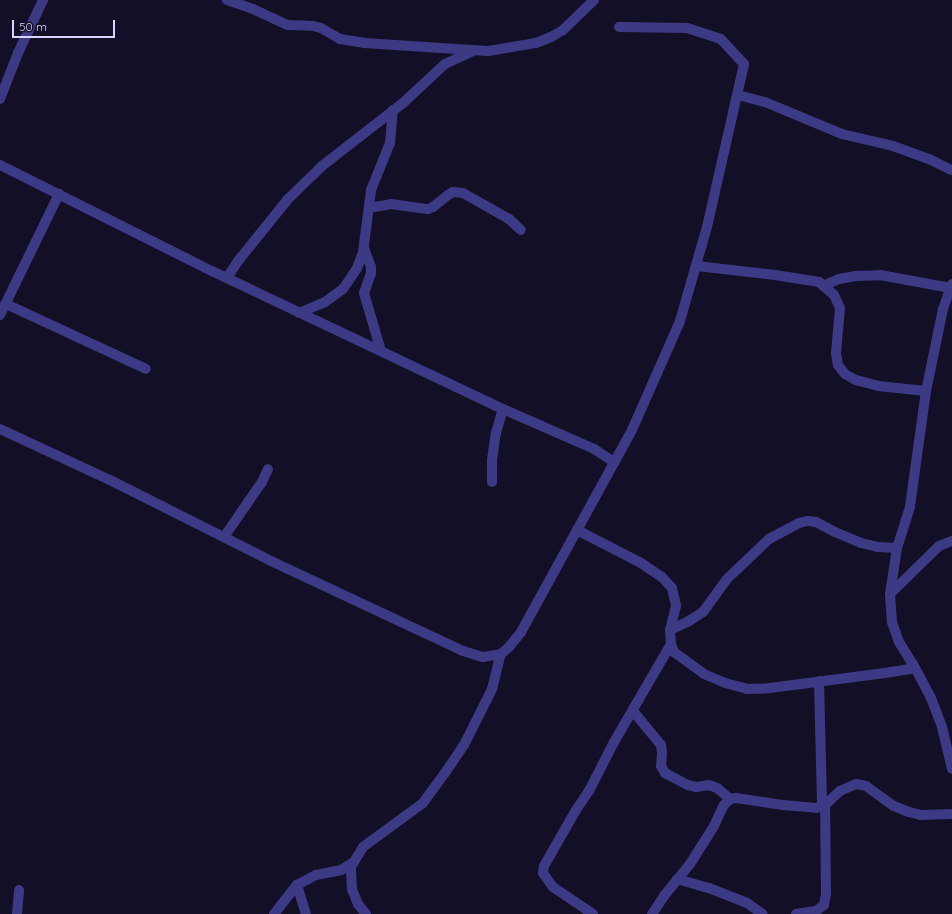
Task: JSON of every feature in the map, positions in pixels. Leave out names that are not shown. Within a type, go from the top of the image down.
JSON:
[{"type":"street","points":[[0,99],[18,53],[43,0]]},
{"type":"street","points":[[229,0],[288,25],[313,26],[321,28],[340,39],[364,44],[477,50],[504,49],[551,37],[563,30],[594,0]]},
{"type":"street","points":[[0,429],[110,480],[224,537],[463,651],[483,657],[501,654],[509,647],[521,632],[632,430],[680,321],[697,266],[744,64],[721,40],[687,28],[619,27]]},
{"type":"street","points":[[227,278],[238,261],[288,199],[322,166],[423,86],[445,64],[477,50]]},
{"type":"street","points":[[738,95],[764,102],[842,134],[900,149],[929,159],[952,170]]},
{"type":"street","points":[[299,313],[325,302],[343,289],[356,268],[364,248],[373,184],[390,143],[392,110]]},
{"type":"street","points":[[0,165],[299,313],[503,409],[594,449],[614,462]]},
{"type":"street","points":[[369,208],[391,204],[428,209],[453,192],[464,193],[509,219],[521,230]]},
{"type":"street","points":[[0,315],[59,194]]},
{"type":"street","points":[[364,248],[371,267],[371,273],[364,293],[381,351]]},
{"type":"street","points":[[697,266],[775,275],[819,282],[834,295],[840,308],[836,353],[838,365],[845,374],[856,380],[878,386],[926,391]]},
{"type":"street","points":[[823,286],[838,279],[856,276],[880,275],[951,286],[943,308],[926,391],[910,507],[897,548],[890,594],[892,622],[899,642],[915,668],[930,698],[942,727],[952,769]]},
{"type":"street","points":[[6,304],[146,369]]},
{"type":"street","points":[[492,482],[492,460],[496,433],[503,409]]},
{"type":"street","points":[[224,537],[262,482],[268,469]]},
{"type":"street","points":[[670,630],[703,612],[727,580],[769,539],[800,523],[808,521],[816,522],[861,543],[878,547],[897,548]]},
{"type":"street","points":[[577,530],[641,562],[662,577],[672,588],[676,606],[670,630],[671,644],[674,652],[704,674],[725,683],[747,689],[915,668]]},
{"type":"street","points":[[890,594],[939,546],[952,541]]},
{"type":"street","points":[[593,914],[553,887],[543,873],[544,866],[576,810],[590,791],[671,644]]},
{"type":"street","points":[[366,914],[358,904],[352,889],[351,867],[362,847],[423,803],[445,772],[464,745],[492,689],[501,654]]},
{"type":"street","points":[[796,914],[816,911],[824,905],[826,894],[819,681]]},
{"type":"street","points":[[633,711],[661,745],[661,766],[665,773],[688,785],[696,787],[709,785],[717,788],[730,799],[755,800],[790,806],[816,808],[824,806],[840,791],[856,784],[866,786],[894,806],[909,812],[921,815],[952,814]]},
{"type":"street","points":[[652,914],[677,879],[690,864],[714,826],[724,805],[730,799]]},
{"type":"street","points":[[274,914],[297,885],[316,874],[341,870],[354,862]]},
{"type":"street","points":[[677,879],[728,895],[747,903],[763,914]]},
{"type":"street","points":[[297,885],[306,914]]},
{"type":"street","points":[[17,914],[19,890]]}]
